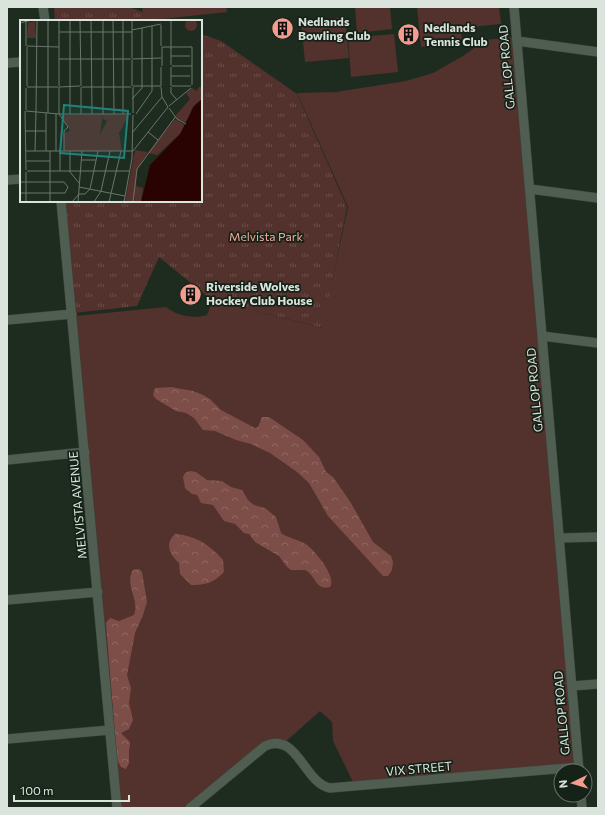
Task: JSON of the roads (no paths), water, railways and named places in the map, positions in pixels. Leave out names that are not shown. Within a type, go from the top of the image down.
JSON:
[{"type":"street","points":[[44,7],[45,20]]},
{"type":"street","name":"GALLOP ROAD","points":[[514,7],[578,763]]},
{"type":"street","points":[[517,42],[598,52]]},
{"type":"street","points":[[7,63],[20,62]]},
{"type":"street","points":[[7,180],[20,178]]},
{"type":"street","points":[[530,190],[598,198]]},
{"type":"street","name":"MELVISTA AVENUE","points":[[61,202],[117,808]]},
{"type":"street","points":[[7,320],[72,314]]},
{"type":"street","points":[[542,336],[598,343]]},
{"type":"street","points":[[7,460],[85,452]]},
{"type":"street","points":[[560,538],[598,537]]},
{"type":"street","points":[[7,600],[98,592]]},
{"type":"street","points":[[572,686],[598,684]]},
{"type":"street","points":[[7,739],[110,730]]},
{"type":"street","name":"VIX STREET","points":[[190,808],[266,746],[280,743],[293,751],[322,785],[330,788],[553,771]]},
{"type":"place","name":"Nedlands Bowling Club","points":[[282,29]]},
{"type":"place","name":"Nedlands Tennis Club","points":[[409,35]]},
{"type":"place","name":"Riverside Wolves Hockey Club House","points":[[191,294]]},
{"type":"park label","name":"Melvista Park","points":[[266,237]]}]
